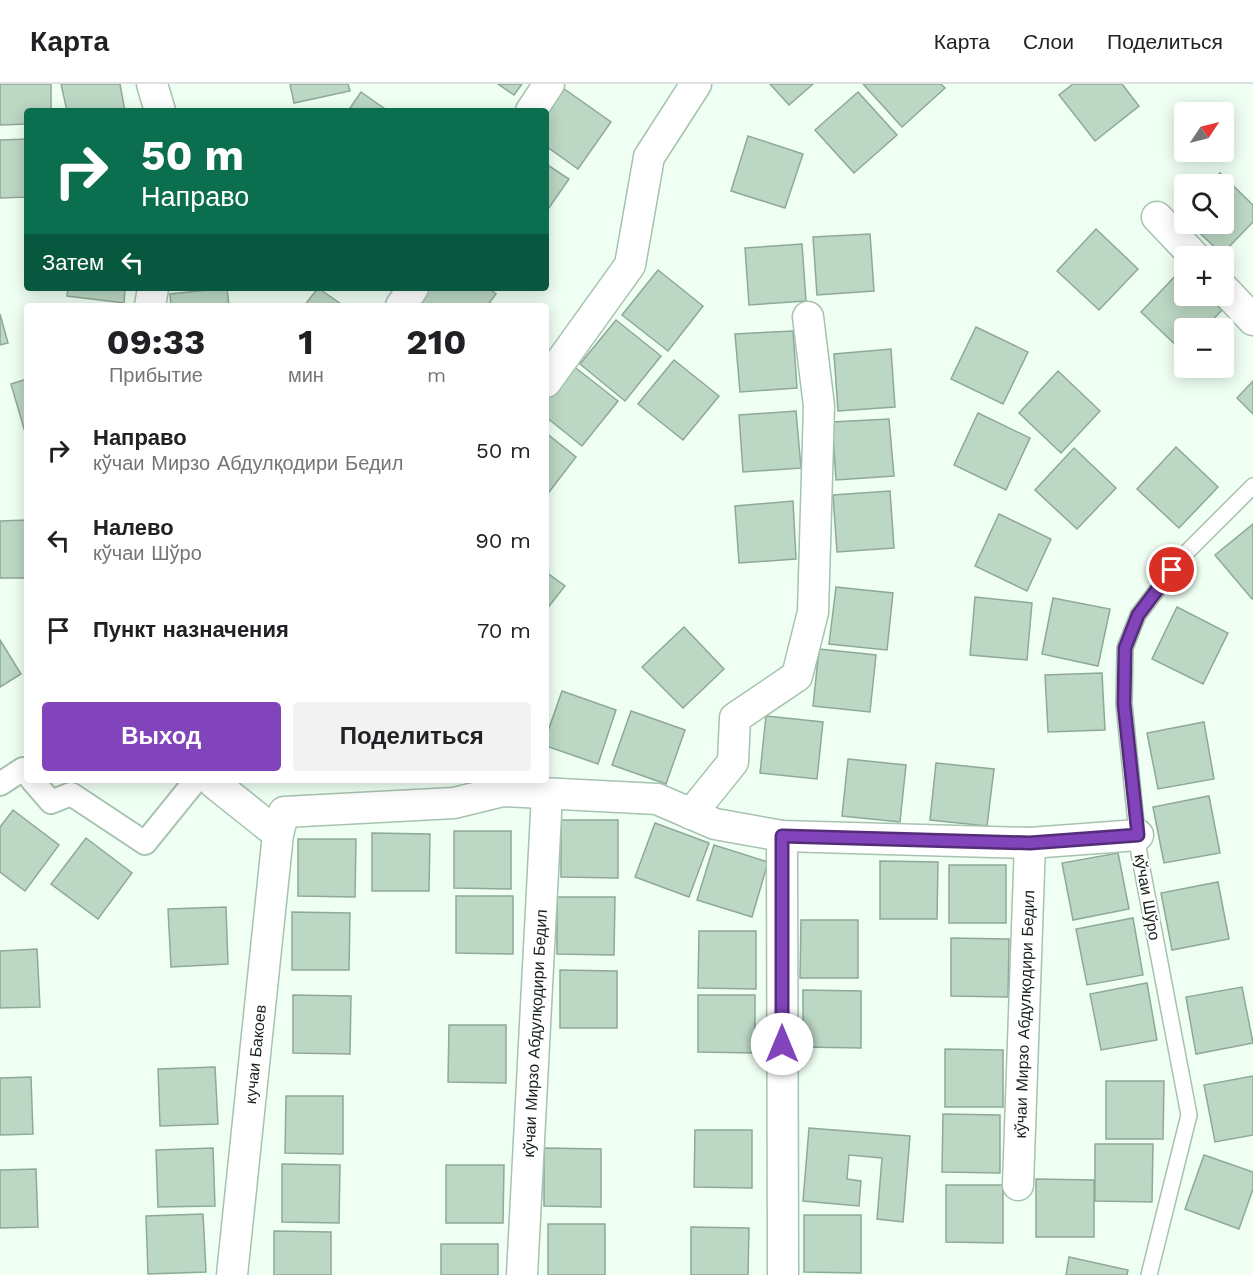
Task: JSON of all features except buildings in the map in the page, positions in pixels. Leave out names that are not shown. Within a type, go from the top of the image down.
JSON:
[{"type":"street","points":[[152,84],[159,108]]},
{"type":"street","points":[[533,108],[549,84]]},
{"type":"street","points":[[549,378],[630,265],[649,157],[696,84]]},
{"type":"street","points":[[1157,217],[1185,246]]},
{"type":"street","points":[[1234,300],[1253,320]]},
{"type":"street","points":[[691,814],[733,762],[735,718],[797,676],[813,612],[819,406],[808,317]]},
{"type":"street","points":[[0,784],[24,770]]},
{"type":"street","points":[[35,783],[51,802],[71,794],[145,843],[194,783]]},
{"type":"street","points":[[214,783],[278,834],[284,812],[454,803],[503,790],[657,800],[715,824],[782,836],[1030,843],[1138,835]]},
{"type":"street","name":"кўчаи Мирзо Абдулқодири Бедил","points":[[522,1275],[547,794]]},
{"type":"street","name":"кучаи Бакоев","points":[[232,1275],[278,834]]},
{"type":"street","points":[[782,836],[783,1274]]},
{"type":"street","name":"кўчаи Мирзо Абдулқодири Бедил","points":[[1018,1185],[1030,843]]},
{"type":"lane","name":"кўчаи Шўро","points":[[1149,1275],[1189,1115],[1138,835],[1124,704],[1125,648],[1138,615],[1184,555],[1253,486]]},
{"type":"route","points":[[782,1044],[782,836],[1030,843],[1138,835],[1124,704],[1125,648],[1138,615],[1172,570]]}]
